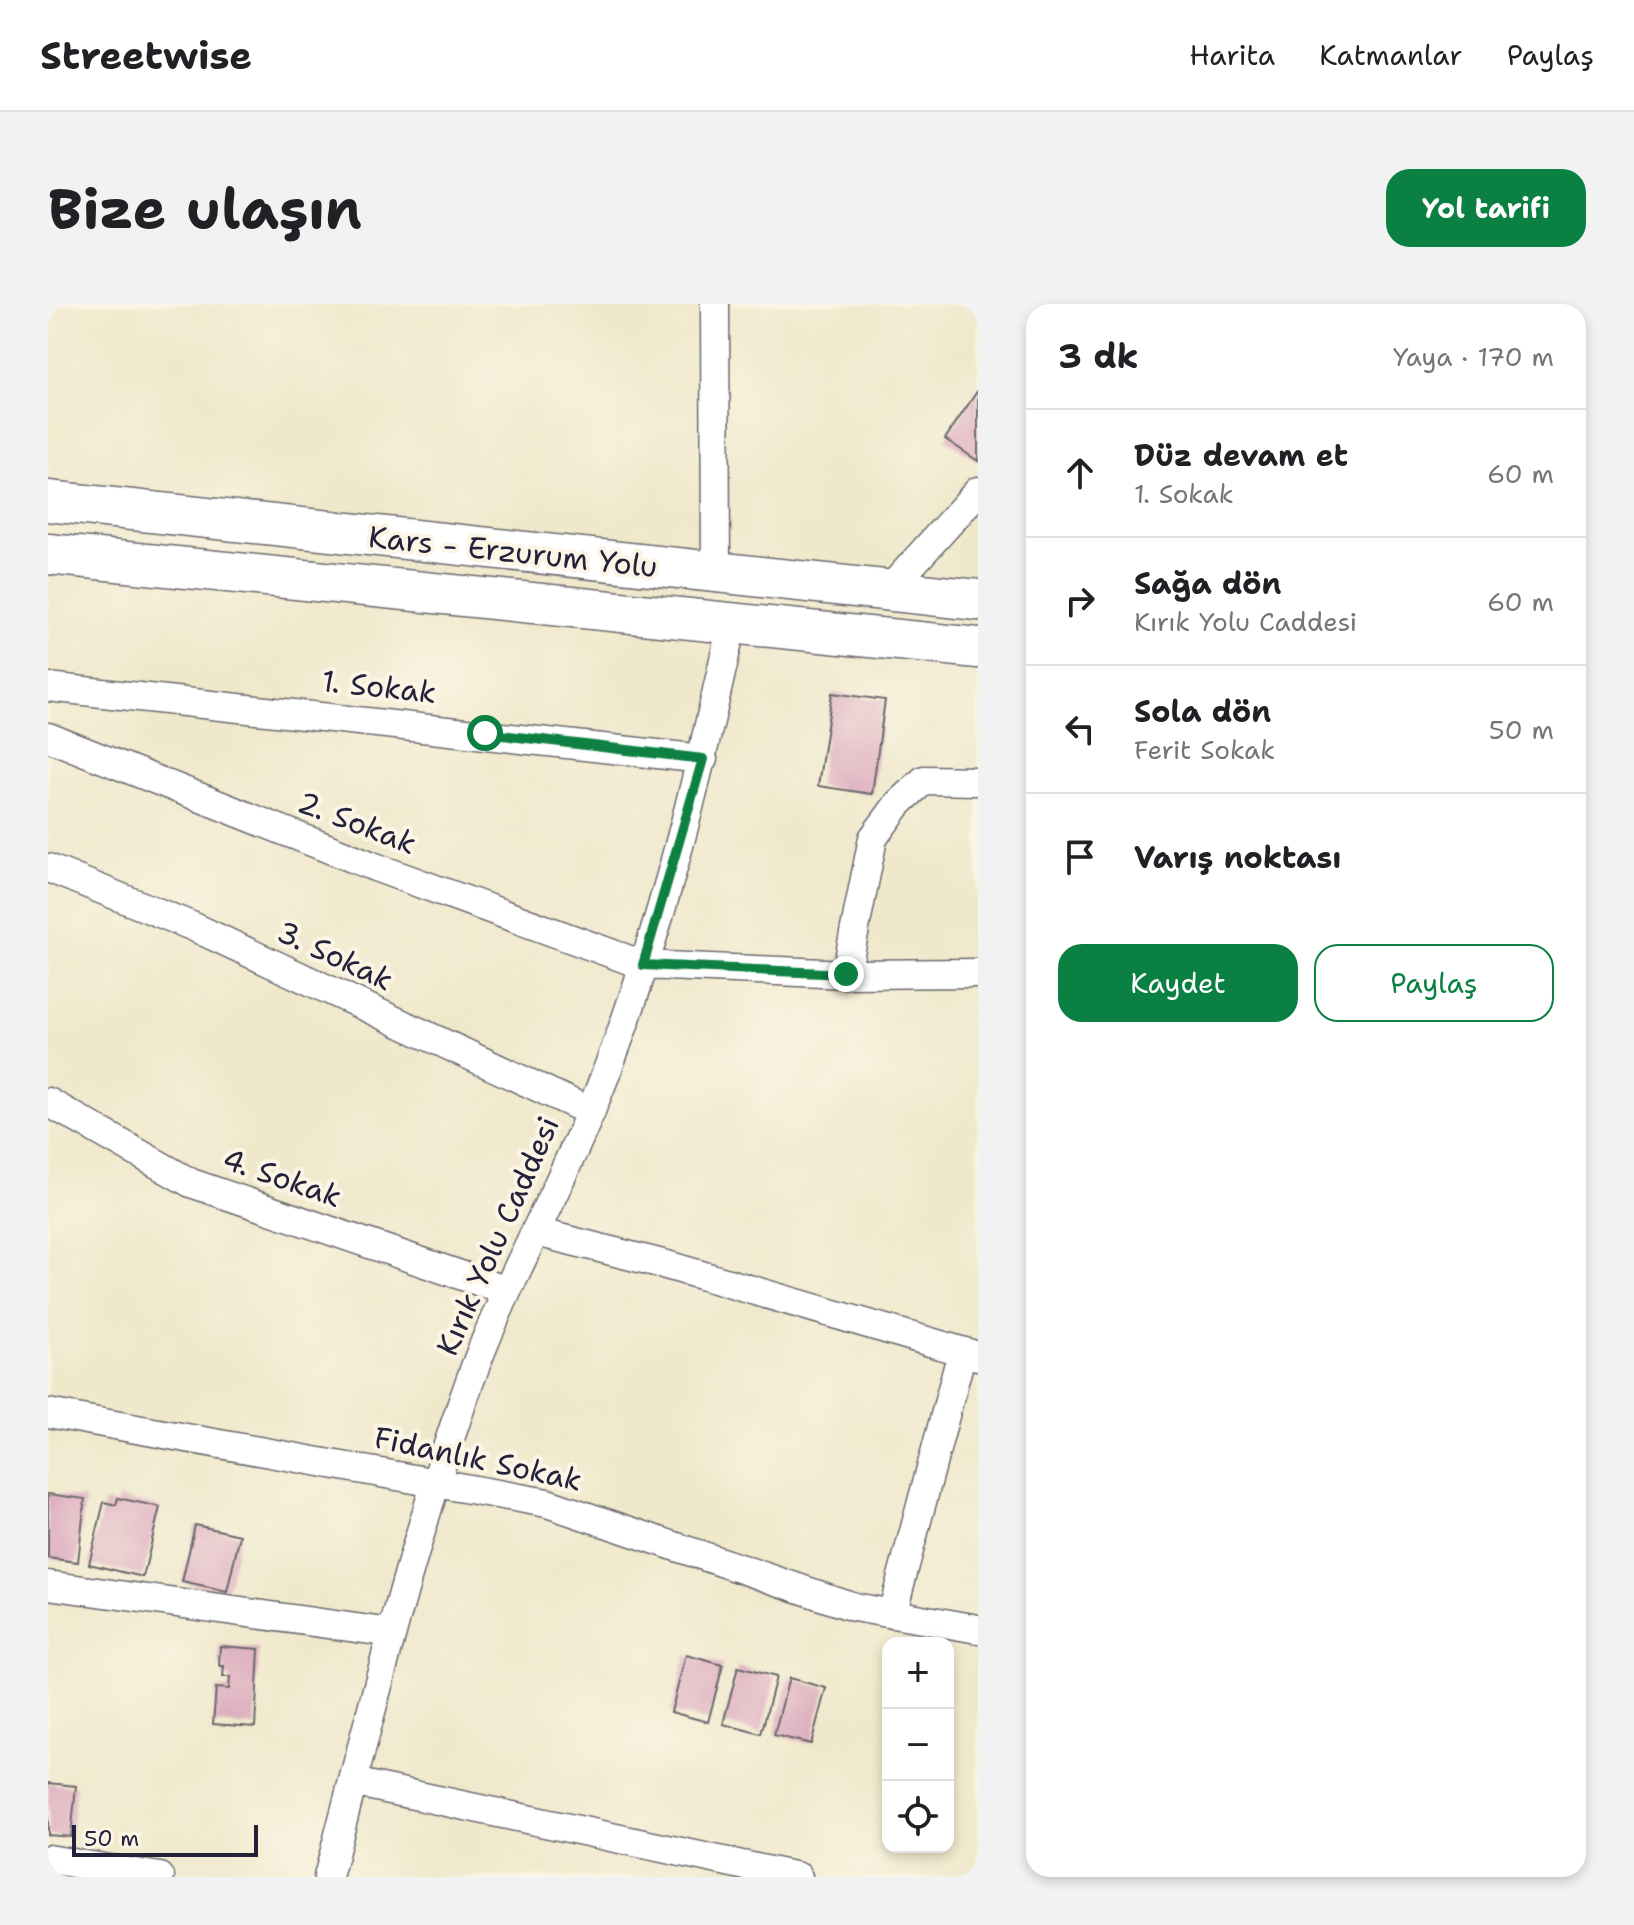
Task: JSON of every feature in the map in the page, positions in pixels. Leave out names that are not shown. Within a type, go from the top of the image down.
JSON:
[{"type":"highway","name":"Kars - Erzurum Yolu","points":[[48,501],[716,575],[978,600]]},
{"type":"highway","name":"Kars - Erzurum Yolu","points":[[48,554],[978,648]]},
{"type":"street","points":[[715,304],[716,575]]},
{"type":"street","points":[[888,591],[978,491]]},
{"type":"street","name":"Kırık Yolu Caddesi","points":[[328,1877],[435,1483],[507,1291],[591,1112],[643,965],[703,759],[732,623]]},
{"type":"street","name":"1. Sokak","points":[[48,687],[703,759]]},
{"type":"street","name":"2. Sokak","points":[[48,737],[375,867],[643,965],[846,974],[978,973]]},
{"type":"street","points":[[846,974],[873,838],[899,803],[924,780],[978,781]]},
{"type":"street","name":"3. Sokak","points":[[48,868],[194,927],[591,1112]]},
{"type":"street","name":"4. Sokak","points":[[48,1102],[191,1183],[507,1291]]},
{"type":"street","points":[[536,1232],[663,1264],[970,1354],[892,1614]]},
{"type":"street","name":"Fidanlık Sokak","points":[[48,1413],[547,1503],[854,1607],[978,1629]]},
{"type":"street","points":[[48,1585],[392,1633]]},
{"type":"street","points":[[353,1782],[798,1877]]},
{"type":"street","points":[[48,1859],[160,1877]]},
{"type":"building","points":[[978,390],[978,461],[945,439]]},
{"type":"building","points":[[832,693],[885,700],[872,794],[818,786]]},
{"type":"building","points":[[48,1494],[85,1499],[78,1562],[48,1558]]},
{"type":"building","points":[[118,1498],[160,1507],[143,1577],[89,1564],[104,1502],[116,1505]]},
{"type":"building","points":[[195,1525],[240,1535],[227,1592],[182,1582]]},
{"type":"building","points":[[220,1646],[259,1649],[255,1727],[213,1724],[216,1688],[229,1689],[230,1677],[223,1677],[224,1666],[219,1666]]},
{"type":"building","points":[[686,1655],[723,1665],[708,1722],[671,1712]]},
{"type":"building","points":[[738,1667],[776,1677],[761,1734],[723,1724]]},
{"type":"building","points":[[789,1678],[826,1688],[811,1744],[774,1735]]},
{"type":"building","points":[[48,1783],[76,1786],[71,1837],[48,1835]]},
{"type":"route","points":[[485,733],[703,759],[643,965],[846,974]]}]
